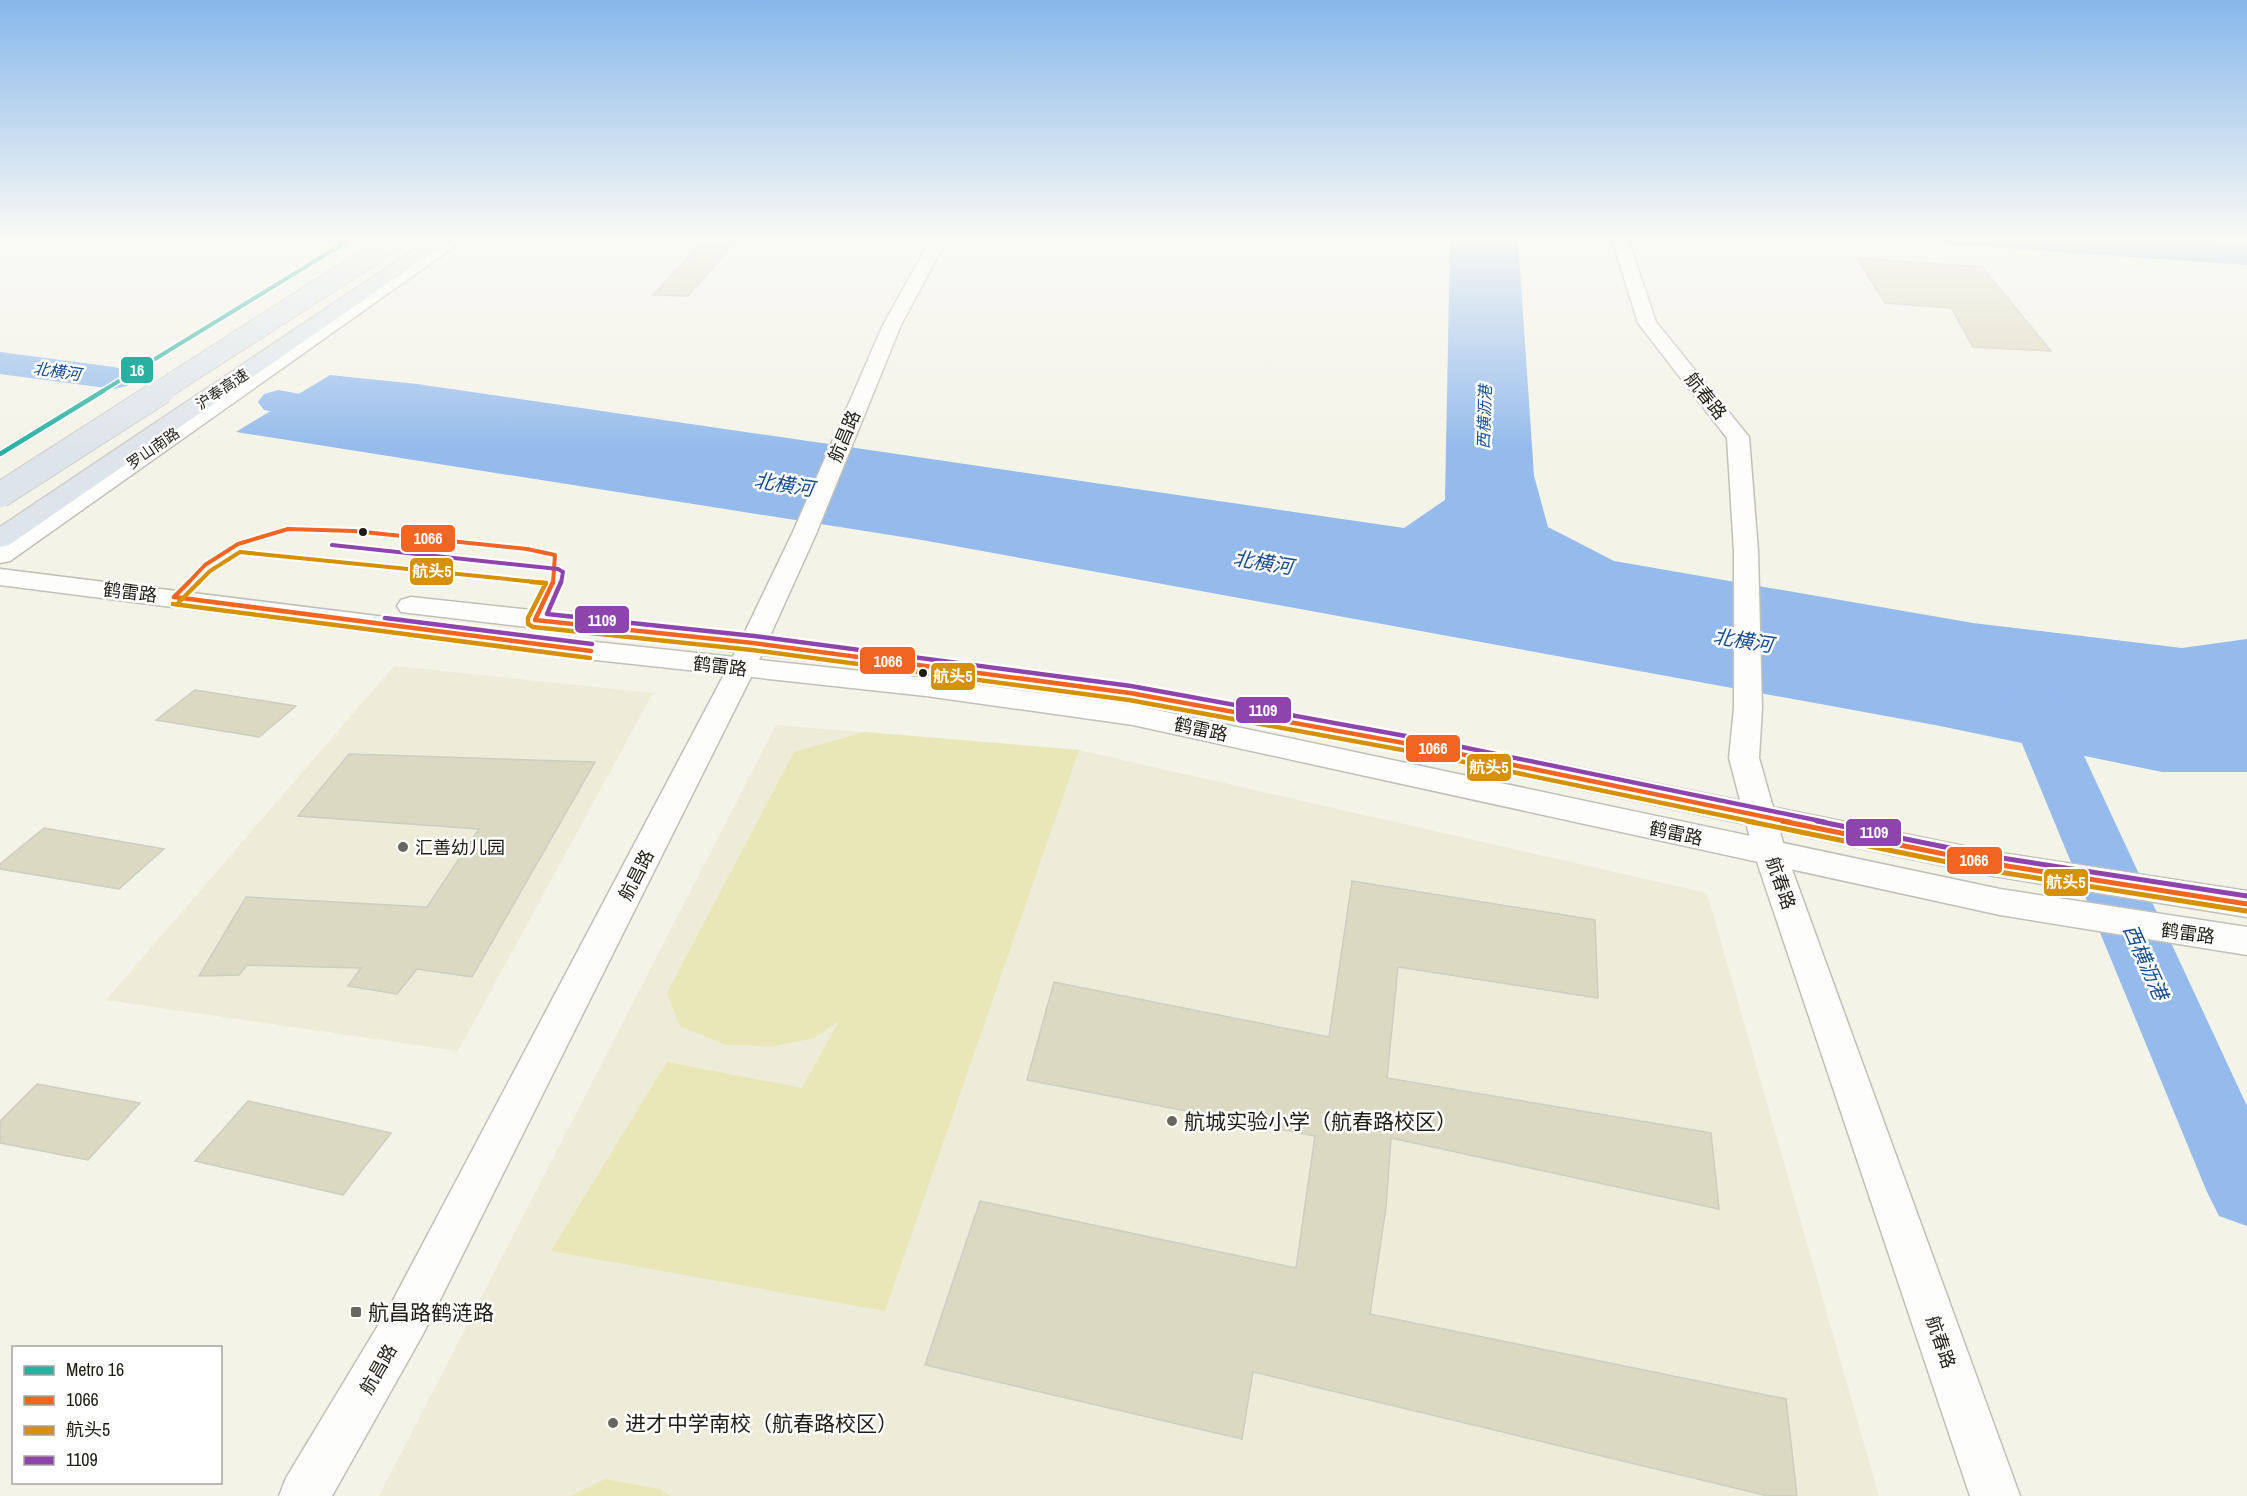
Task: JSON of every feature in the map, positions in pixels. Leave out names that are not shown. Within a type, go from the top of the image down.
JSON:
[{"type":"highway","name":"沪奉高速","points":[[0,495],[289,309]]},
{"type":"highway","name":"沪奉高速","points":[[0,539],[340,309]]},
{"type":"street","points":[[0,505],[293,309]]},
{"type":"street","name":"罗山南路","points":[[0,555],[355,309]]},
{"type":"street","name":"航昌路","points":[[304,1496],[407,1319],[747,656],[804,534],[839,448],[901,309]]},
{"type":"street","name":"航春路","points":[[1642,309],[1647,323],[1738,437],[1746,551],[1748,708],[1744,758],[1765,835],[1995,1496]]},
{"type":"street","name":"鹤雷路","points":[[0,575],[747,656],[926,687],[1133,715],[1765,835],[1988,863],[2247,904]]},
{"type":"street","name":"鹤雷路","points":[[1765,835],[2000,902],[2247,941]]},
{"type":"shaded area","name":"汇善幼儿园","points":[[394,666],[653,693],[458,1051],[106,1000]]},
{"type":"shaded area","name":"航城实验小学（航春路校区）","points":[[776,725],[1079,750],[1707,893],[1879,1496],[379,1496]]},
{"type":"shaded area","points":[[865,732],[1079,750],[885,1311],[551,1251],[667,1062],[802,1088],[839,1021],[814,1038],[775,1046],[726,1045],[680,1026],[667,993],[794,752]]},
{"type":"shaded area","points":[[605,1479],[660,1489],[670,1496],[570,1496]]},
{"type":"water","points":[[1449,309],[1523,309],[1534,476],[1548,527],[1614,561],[1973,623],[2182,648],[2247,639],[2247,772],[2162,772],[1935,725],[922,540],[236,432],[330,375],[417,384],[1404,528],[1445,500]]},
{"type":"building","points":[[1951,309],[2016,309],[2051,351],[1973,347]]},
{"type":"building","points":[[195,690],[296,706],[259,737],[156,720]]},
{"type":"building","points":[[349,754],[595,762],[472,977],[417,969],[397,994],[348,986],[361,968],[247,965],[239,975],[199,976],[246,897],[427,907],[479,829],[298,816]]},
{"type":"building","points":[[44,828],[164,849],[119,889],[0,869],[0,864]]},
{"type":"building","points":[[1352,881],[1595,920],[1598,998],[1398,967],[1387,1078],[1711,1133],[1719,1209],[1391,1138],[1386,1207],[1370,1314],[1786,1399],[1797,1496],[1768,1496],[1253,1372],[1242,1439],[925,1365],[980,1201],[1296,1268],[1315,1136],[1027,1080],[1054,982],[1329,1037]]},
{"type":"building","points":[[37,1084],[140,1103],[88,1160],[0,1143],[0,1121]]},
{"type":"building","points":[[248,1101],[391,1133],[343,1195],[195,1161]]},
{"type":"waterway","name":"北横河","points":[[0,363],[114,378]]},
{"type":"waterway","name":"北横河","points":[[278,402],[361,415]]},
{"type":"waterway","name":"西横沥港","points":[[2031,700],[2247,1192]]},
{"type":"metro line","name":"16","points":[[0,454],[237,309]]},
{"type":"transit line","name":"1066","points":[[174,597],[205,565],[238,544],[288,529],[354,531],[527,549],[555,555],[553,586],[535,620],[753,643],[1130,693],[1431,748],[1988,863],[2247,904]]},
{"type":"transit line","name":"1109","points":[[332,545],[558,569],[563,572],[563,578],[547,614],[754,636],[1131,686],[1433,741],[1989,856],[2247,896]]},
{"type":"transit line","name":"航头5","points":[[179,602],[210,571],[240,552],[546,583],[528,618],[528,624],[533,627],[752,650],[1129,700],[1430,755],[1986,870],[2246,911]]},
{"type":"transit line","name":"1066","points":[[174,597],[591,651]]},
{"type":"transit line","name":"航头5","points":[[173,604],[590,658]]},
{"type":"transit line","name":"1109","points":[[385,618],[592,644]]},
{"type":"place","name":"汇善幼儿园","points":[[403,847]]},
{"type":"place","name":"航城实验小学（航春路校区）","points":[[1172,1121]]},
{"type":"place","name":"航昌路鹤涟路","points":[[356,1312]]},
{"type":"place","name":"进才中学南校（航春路校区）","points":[[613,1423]]}]
